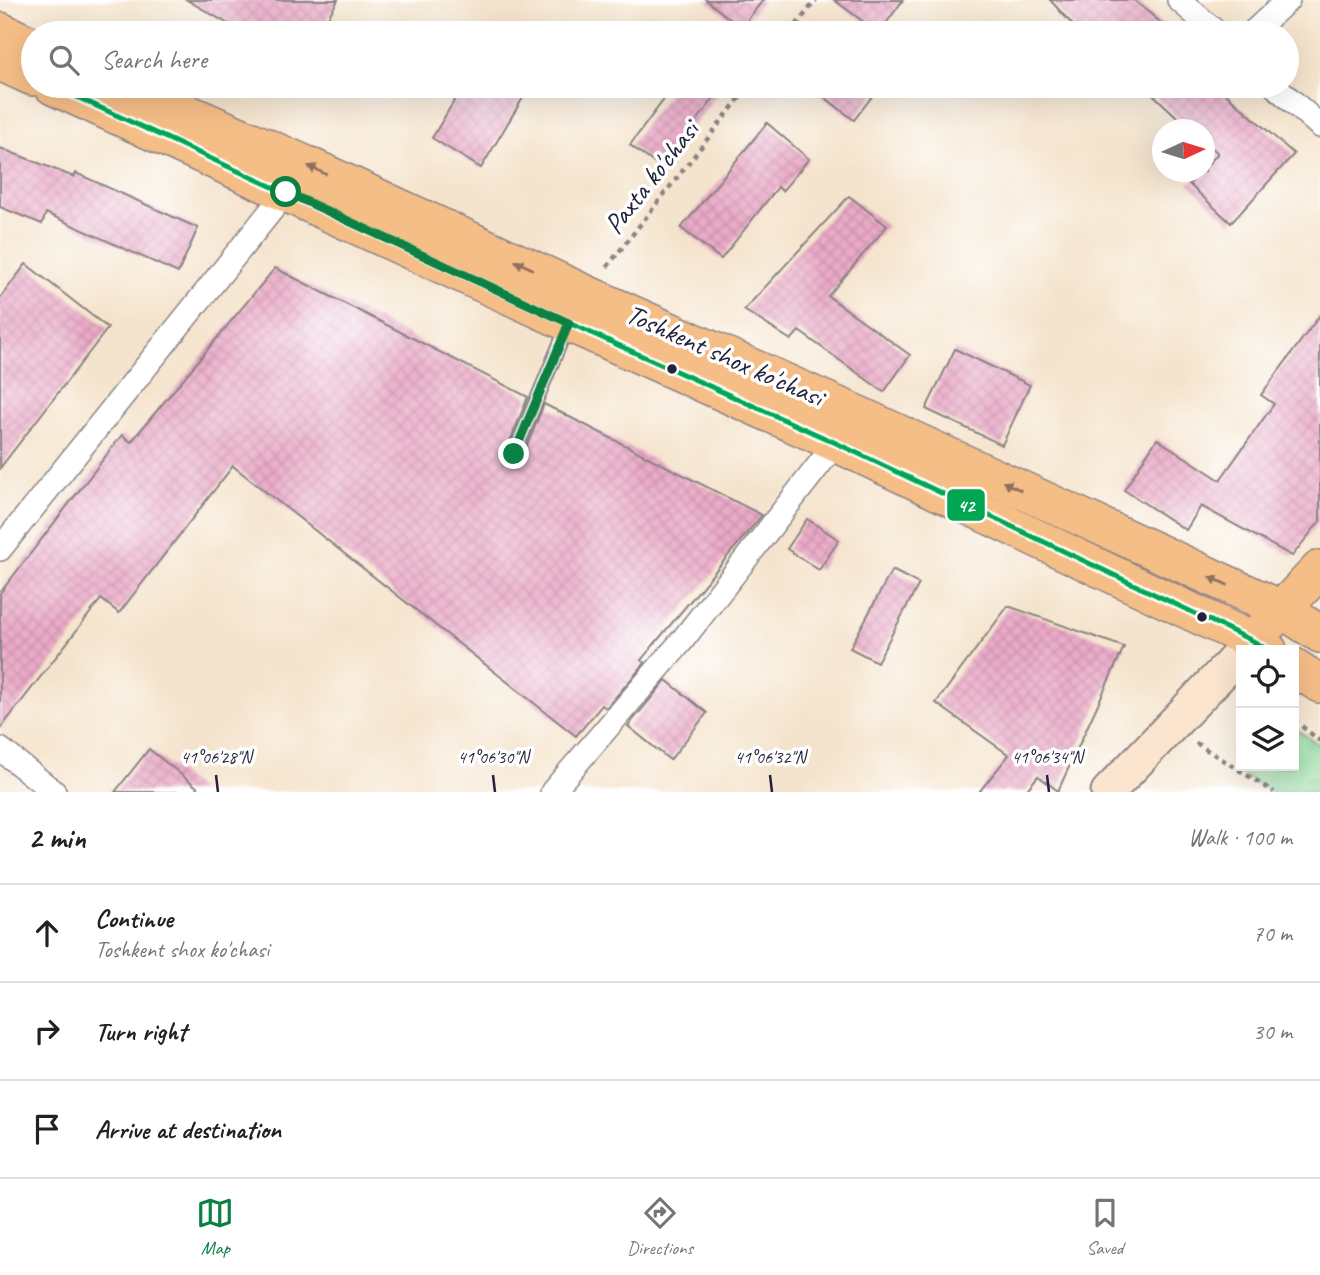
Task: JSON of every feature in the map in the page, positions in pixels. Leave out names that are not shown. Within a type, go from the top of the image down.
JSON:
[{"type":"main road","points":[[0,31],[21,41]]},
{"type":"main road","points":[[0,62],[21,72]]},
{"type":"main road","name":"Toshkent shox ko'chasi","points":[[79,98],[286,192],[577,309],[854,413],[1281,610],[1320,634]]},
{"type":"main road","name":"Toshkent shox ko'chasi","points":[[153,98],[307,165],[836,443],[1244,645]]},
{"type":"main road","points":[[1255,645],[1281,610],[1320,569]]},
{"type":"main road","points":[[1108,792],[1236,665]]},
{"type":"main road","points":[[1299,670],[1320,684]]},
{"type":"street","points":[[1180,0],[1204,21]]},
{"type":"street","points":[[1265,21],[1288,0]]},
{"type":"street","points":[[1288,98],[1320,126]]},
{"type":"street","points":[[0,550],[286,192]]},
{"type":"street","points":[[552,792],[681,642],[836,443]]},
{"type":"street","points":[[0,749],[54,792]]},
{"type":"lane","points":[[514,454],[577,309]]},
{"type":"path","points":[[799,21],[816,0]]},
{"type":"path","name":"Paxta ko'chasi","points":[[577,309],[740,98]]},
{"type":"path","points":[[1299,724],[1320,741]]},
{"type":"path","points":[[1171,728],[1274,792]]},
{"type":"green space","points":[[1299,731],[1320,745],[1320,792],[1271,792],[1234,770],[1299,771]]},
{"type":"building","points":[[187,0],[338,0],[326,21],[223,21]]},
{"type":"building","points":[[706,0],[763,0],[746,21],[732,21]]},
{"type":"building","points":[[834,0],[903,0],[888,21],[863,21]]},
{"type":"building","points":[[1050,0],[1134,0],[1159,21],[1069,21]]},
{"type":"building","points":[[456,98],[523,98],[481,168],[432,138]]},
{"type":"building","points":[[665,98],[714,98],[661,168],[630,145]]},
{"type":"building","points":[[826,98],[871,98],[854,120]]},
{"type":"building","points":[[1157,98],[1231,98],[1294,154],[1231,223],[1189,184],[1215,182],[1215,156],[1218,153],[1215,150],[1215,119],[1179,119]]},
{"type":"building","points":[[767,123],[809,159],[782,191],[778,187],[721,259],[681,228]]},
{"type":"building","points":[[0,148],[74,177],[76,173],[198,228],[178,273],[46,213],[42,224],[0,207]]},
{"type":"building","points":[[849,196],[887,226],[828,296],[910,355],[884,392],[799,331],[791,340],[744,310]]},
{"type":"building","points":[[26,264],[108,328],[0,468],[0,298]]},
{"type":"building","points":[[275,268],[528,397],[506,451],[510,462],[516,463],[522,458],[544,404],[762,515],[641,660],[645,663],[606,708],[602,705],[576,736],[233,466],[119,613],[101,599],[0,729],[0,593],[122,435],[131,442]]},
{"type":"building","points":[[1320,315],[1320,521],[1292,556],[1201,506],[1186,530],[1124,490],[1157,439],[1220,480],[1274,404],[1261,395]]},
{"type":"building","points":[[955,349],[1030,385],[1002,445],[926,409]]},
{"type":"building","points":[[807,519],[839,540],[819,570],[787,549]]},
{"type":"building","points":[[892,570],[919,584],[877,662],[850,648]]},
{"type":"building","points":[[1008,606],[1124,647],[1058,791],[1038,776],[1025,792],[979,792],[1009,755],[936,703]]},
{"type":"building","points":[[666,680],[707,713],[670,760],[628,726]]},
{"type":"building","points":[[149,749],[203,792],[115,792]]},
{"type":"transit line","name":"42","points":[[79,98],[836,443],[1260,645]]},
{"type":"route","points":[[286,192],[569,323],[514,454]]}]
